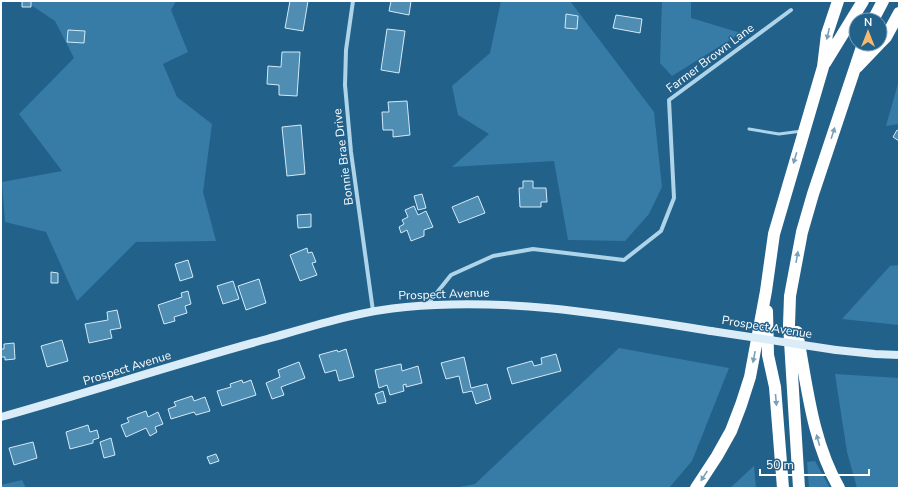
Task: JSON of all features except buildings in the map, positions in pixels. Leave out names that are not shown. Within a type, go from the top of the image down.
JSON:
[{"type":"highway","points":[[696,488],[717,456],[730,431],[750,378],[766,291],[774,234],[823,67],[827,34],[838,1]]},
{"type":"highway","points":[[823,67],[863,1]]},
{"type":"highway","points":[[877,12],[883,1]]},
{"type":"highway","points":[[888,33],[899,13]]},
{"type":"highway","points":[[799,488],[789,325],[790,296],[802,232],[812,194],[860,52]]},
{"type":"highway","points":[[853,71],[872,52]]},
{"type":"highway","points":[[766,291],[768,355],[775,394],[783,488]]},
{"type":"highway","points":[[790,296],[818,440],[824,458],[839,488]]},
{"type":"street","name":"Bonnie Brae Drive","points":[[353,1],[346,50],[345,84],[353,166],[373,311]]},
{"type":"street","name":"Farmer Brown Lane","points":[[427,305],[451,275],[493,256],[533,249],[624,260],[661,231],[674,198],[669,100],[791,10]]},
{"type":"street","name":"Prospect Avenue","points":[[1,417],[240,346],[347,317],[373,311],[427,305],[466,304],[530,306],[595,313],[836,350],[867,354],[899,355]]},
{"type":"lane","points":[[749,129],[779,134],[804,131]]},
{"type":"shaded area","points":[[25,1],[176,1],[171,10],[188,52],[163,64],[177,97],[212,124],[203,192],[216,241],[136,242],[77,301],[46,232],[5,222],[2,182],[62,171],[19,114],[74,58],[55,21]]},
{"type":"shaded area","points":[[501,1],[570,1],[654,112],[662,187],[649,214],[625,241],[568,240],[554,161],[452,167],[489,134],[458,115],[452,86],[490,53]]},
{"type":"shaded area","points":[[662,1],[691,1],[691,18],[741,33],[672,76],[660,63]]},
{"type":"shaded area","points":[[899,80],[899,124],[886,126]]},
{"type":"shaded area","points":[[899,265],[899,325],[842,319],[890,266]]},
{"type":"shaded area","points":[[619,348],[729,368],[692,461],[669,488],[454,488],[475,484]]},
{"type":"shaded area","points":[[835,374],[899,378],[899,488],[857,488],[847,452]]},
{"type":"shaded area","points":[[815,461],[830,488],[809,488],[807,462]]},
{"type":"shaded area","points":[[754,466],[756,488],[730,488]]},
{"type":"shaded area","points":[[22,480],[26,488],[1,488],[1,485]]}]
